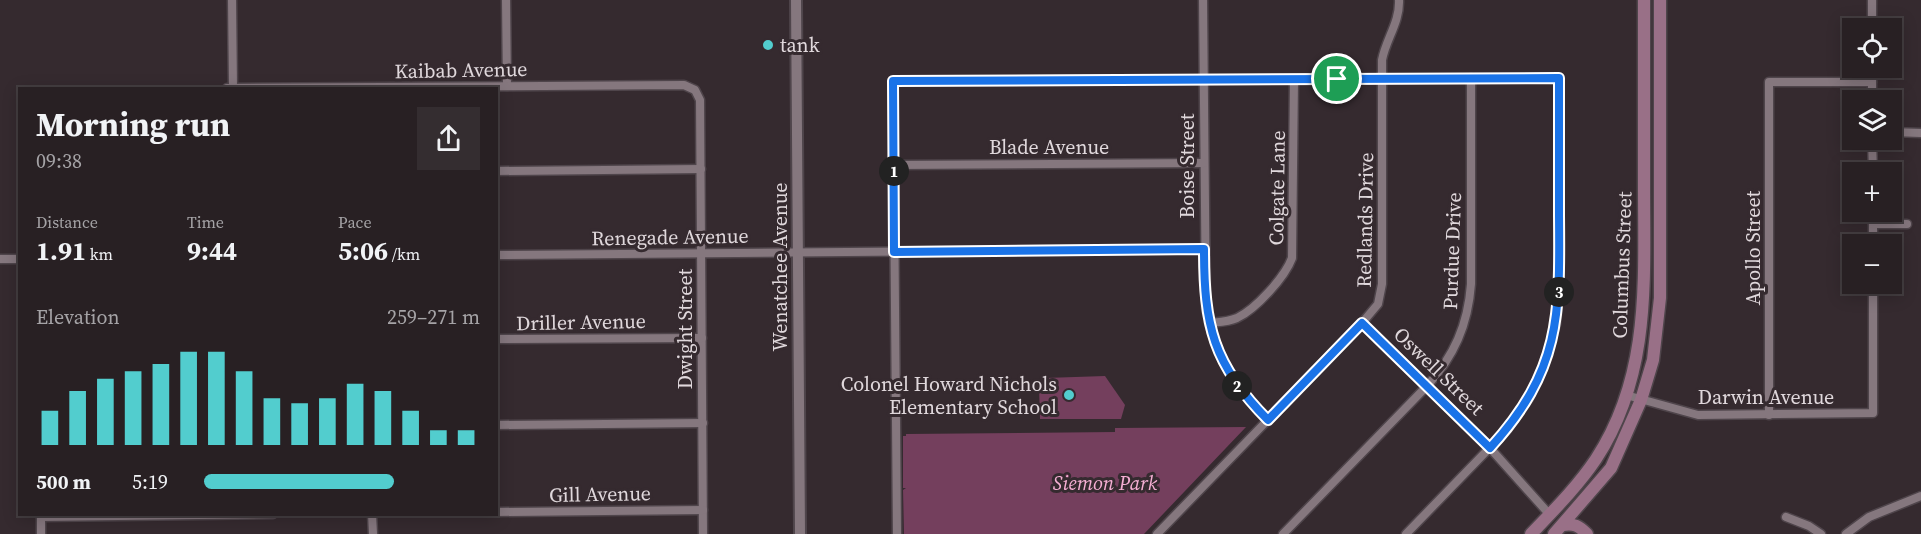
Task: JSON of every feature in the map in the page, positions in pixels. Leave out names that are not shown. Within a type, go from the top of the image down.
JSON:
[{"type":"main road","name":"Columbus Street","points":[[1531,534],[1550,515],[1597,458],[1626,395],[1637,357],[1644,305],[1644,0]]},
{"type":"main road","name":"Columbus Street","points":[[1561,531],[1611,468],[1641,400],[1653,360],[1659,306],[1660,0]]},
{"type":"main road","name":"Oswell Street","points":[[1550,515],[1561,531],[1572,524],[1580,526],[1587,534]]},
{"type":"street","points":[[232,0],[233,87]]},
{"type":"street","points":[[506,0],[507,86]]},
{"type":"street","name":"Wenatchee Avenue","points":[[796,0],[800,534]]},
{"type":"street","name":"Boise Street","points":[[1203,0],[1204,290],[1209,323],[1217,349],[1231,376],[1251,403],[1268,420]]},
{"type":"street","name":"Redlands Drive","points":[[1157,534],[1378,304],[1382,284],[1382,79],[1384,51],[1398,17],[1399,0]]},
{"type":"street","points":[[1872,0],[1872,18]]},
{"type":"street","name":"Purdue Drive","points":[[1283,534],[1440,372],[1458,343],[1470,299],[1471,78]]},
{"type":"street","points":[[897,534],[893,81],[1559,78],[1559,289],[1556,324],[1545,362],[1529,398],[1506,431],[1406,534]]},
{"type":"street","points":[[1872,78],[1872,90]]},
{"type":"street","name":"Colgate Lane","points":[[1209,323],[1228,321],[1245,314],[1283,276],[1292,258],[1294,79]]},
{"type":"street","name":"Apollo Street","points":[[1769,415],[1769,82],[1872,82]]},
{"type":"street","name":"Kaibab Avenue","points":[[438,87],[684,85],[695,90]]},
{"type":"street","name":"Dwight Street","points":[[695,90],[700,100],[703,534]]},
{"type":"street","points":[[1902,132],[1921,133]]},
{"type":"street","name":"Blade Avenue","points":[[894,165],[1204,163]]},
{"type":"street","points":[[498,171],[701,169]]},
{"type":"street","points":[[1873,234],[1873,224],[1907,224]]},
{"type":"street","name":"Renegade Avenue","points":[[498,255],[1204,249]]},
{"type":"street","points":[[0,260],[18,259]]},
{"type":"street","name":"Darwin Avenue","points":[[1626,395],[1698,415],[1873,414],[1873,294]]},
{"type":"street","name":"Oswell Street","points":[[1362,323],[1490,448],[1550,515]]},
{"type":"street","name":"Driller Avenue","points":[[498,339],[702,338]]},
{"type":"street","points":[[498,425],[703,423]]},
{"type":"street","points":[[1846,534],[1869,517],[1921,496]]},
{"type":"street","name":"Gill Avenue","points":[[498,512],[703,510]]},
{"type":"street","points":[[41,516],[41,534]]},
{"type":"street","points":[[372,516],[373,534]]},
{"type":"street","points":[[1786,517],[1821,534]]},
{"type":"green space","points":[[1105,376],[1125,405],[1121,419],[1040,419],[1039,386],[1045,378]]},
{"type":"green space","name":"Siemon Park","points":[[1246,427],[1144,534],[904,534],[903,490],[906,488],[903,488],[903,436],[906,434],[1115,432],[1115,428]]},
{"type":"place","name":"tank","points":[[768,45]]},
{"type":"place","name":"Colonel Howard Nichols Elementary School","points":[[1069,395]]},
{"type":"route","points":[[1559,78],[1559,289],[1556,324],[1545,362],[1529,398],[1506,431],[1490,448],[1362,323],[1268,420],[1239,389],[1217,349],[1206,308],[1204,249],[894,252],[893,81],[1337,79],[1559,78]]}]
